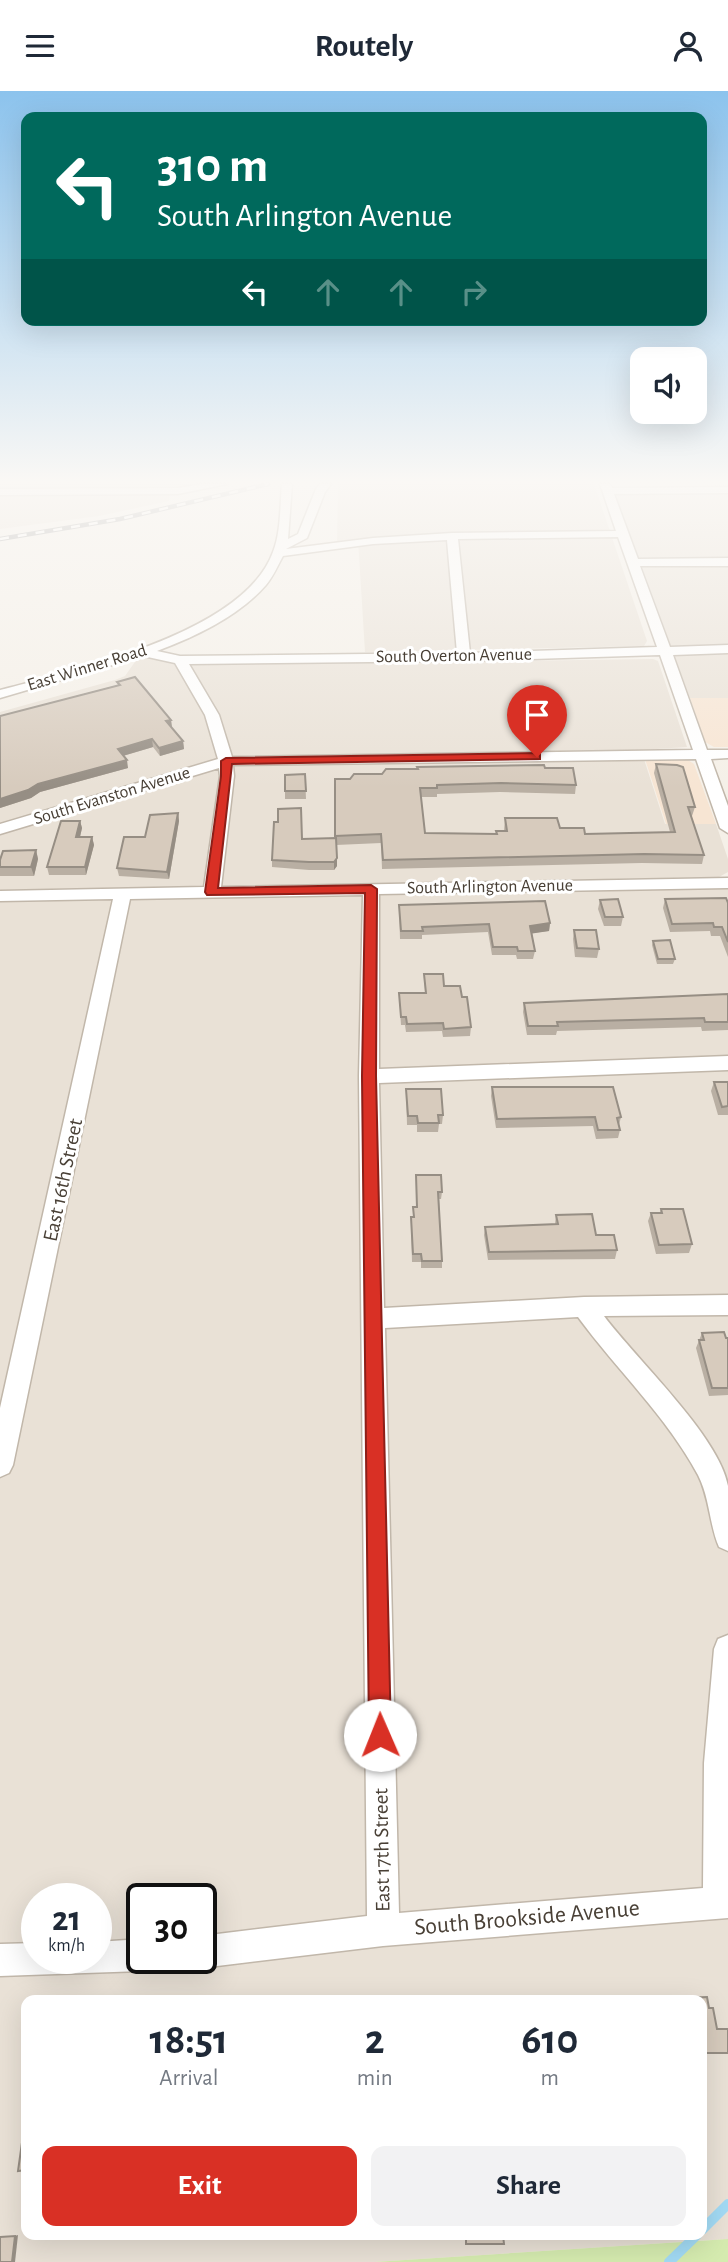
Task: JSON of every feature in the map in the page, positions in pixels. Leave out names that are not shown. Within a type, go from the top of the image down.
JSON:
[{"type":"street","name":"East Winner Road","points":[[0,694],[118,660],[192,632],[236,605],[258,585]]},
{"type":"street","points":[[457,585],[464,657]]},
{"type":"street","points":[[641,585],[728,828]]},
{"type":"street","name":"South Overton Avenue","points":[[142,652],[180,660],[464,657],[728,649]]},
{"type":"street","points":[[0,708],[113,675],[118,669],[118,660]]},
{"type":"street","points":[[180,660],[210,706],[226,761],[227,776],[212,892]]},
{"type":"street","name":"South Evanston Avenue","points":[[0,829],[226,761],[728,754]]},
{"type":"street","name":"South Arlington Avenue","points":[[0,896],[728,883]]},
{"type":"street","name":"East 17th Street","points":[[371,889],[369,1076],[383,1930]]},
{"type":"street","name":"East 16th Street","points":[[0,1465],[123,894]]},
{"type":"street","points":[[369,1076],[728,1063]]},
{"type":"street","points":[[374,1319],[584,1307],[728,1305]]},
{"type":"street","points":[[584,1307],[599,1329],[697,1447],[716,1485],[727,1524],[728,1538]]},
{"type":"street","points":[[723,1902],[719,1763],[728,1649]]},
{"type":"street","name":"South Brookside Avenue","points":[[217,1950],[383,1930],[723,1902]]},
{"type":"street","points":[[0,1960],[21,1960]]},
{"type":"shaded area","points":[[361,585],[628,585],[647,641],[644,646],[365,652]]},
{"type":"shaded area","points":[[649,585],[728,585],[728,698],[690,698]]},
{"type":"shaded area","points":[[137,659],[192,665],[653,659],[658,661],[687,747],[641,750],[665,824],[716,824],[728,859],[728,872],[719,877],[0,890],[0,712],[115,680],[125,676]]},
{"type":"shaded area","points":[[690,698],[728,698],[728,747],[714,747],[705,742]]},
{"type":"shaded area","points":[[685,758],[694,764],[716,824],[666,824],[645,759]]},
{"type":"shaded area","points":[[718,887],[728,889],[728,2239],[374,2262],[0,2262],[0,902]]},
{"type":"green space","points":[[728,2239],[728,2262],[374,2262]]},
{"type":"building","points":[[135,677],[171,720],[166,721],[183,741],[159,748],[152,739],[118,749],[127,760],[38,784],[0,799],[0,716],[120,685],[117,682]]},
{"type":"building","points":[[656,764],[683,767],[695,807],[688,807],[704,855],[383,860],[381,834],[335,836],[335,779],[350,779],[354,774],[382,774],[386,769],[544,765],[545,768],[573,768],[576,785],[501,783],[420,788],[425,833],[497,834],[496,831],[507,831],[505,818],[557,818],[560,828],[584,828],[585,834],[675,832]]},
{"type":"building","points":[[305,774],[306,791],[285,791],[285,775]]},
{"type":"building","points":[[301,808],[302,839],[336,838],[337,858],[334,862],[272,860],[274,822],[278,822],[278,809]]},
{"type":"building","points":[[178,813],[167,872],[117,868],[124,837],[145,837],[150,815]]},
{"type":"building","points":[[61,821],[80,821],[76,837],[92,837],[85,867],[47,867]]},
{"type":"building","points":[[36,850],[31,867],[0,867],[3,851]]},
{"type":"building","points":[[726,898],[728,942],[722,927],[714,927],[713,923],[672,924],[665,899]]},
{"type":"building","points":[[618,899],[623,917],[605,917],[600,900]]},
{"type":"building","points":[[545,901],[550,923],[530,926],[535,951],[518,951],[517,947],[493,947],[489,924],[422,927],[423,931],[401,931],[399,905]]},
{"type":"building","points":[[574,930],[596,930],[599,949],[577,948]]},
{"type":"building","points":[[670,940],[675,959],[658,959],[653,941]]},
{"type":"building","points":[[424,974],[443,974],[444,986],[460,986],[462,997],[467,997],[471,1027],[444,1029],[443,1023],[407,1024],[406,1017],[401,1017],[399,993],[426,993]]},
{"type":"building","points":[[728,994],[728,1022],[705,1022],[704,1018],[557,1022],[558,1026],[528,1026],[524,1003]]},
{"type":"building","points":[[714,1082],[728,1082],[728,1106],[722,1107]]},
{"type":"building","points":[[492,1087],[613,1087],[621,1117],[617,1118],[620,1130],[598,1130],[595,1117],[497,1119]]},
{"type":"building","points":[[406,1089],[441,1089],[443,1115],[438,1115],[439,1123],[418,1123],[417,1116],[408,1116]]},
{"type":"building","points":[[416,1175],[441,1175],[442,1192],[438,1192],[442,1261],[422,1261],[421,1254],[413,1254],[411,1217],[414,1217],[413,1207],[417,1207]]},
{"type":"building","points":[[661,1209],[683,1209],[692,1244],[659,1245],[651,1213],[662,1213]]},
{"type":"building","points":[[592,1214],[596,1235],[614,1235],[617,1250],[489,1252],[485,1227],[558,1224],[556,1215]]},
{"type":"building","points":[[724,1332],[728,1338],[728,1388],[712,1388],[699,1340],[704,1340],[702,1333]]},
{"type":"building","points":[[707,1997],[709,2008],[713,2008],[717,2029],[728,2029],[728,2053],[707,2053]]},
{"type":"building","points":[[21,2150],[21,2171],[18,2171]]},
{"type":"building","points":[[15,2236],[12,2262],[0,2262],[0,2237]]},
{"type":"building","points":[[466,2240],[504,2240],[504,2244],[466,2244]]},
{"type":"waterway","points":[[707,2225],[728,2204]]},
{"type":"waterway","points":[[669,2262],[692,2240]]},
{"type":"route","points":[[380,1735],[369,1076],[371,889],[212,892],[227,776],[226,761],[537,757]]}]
